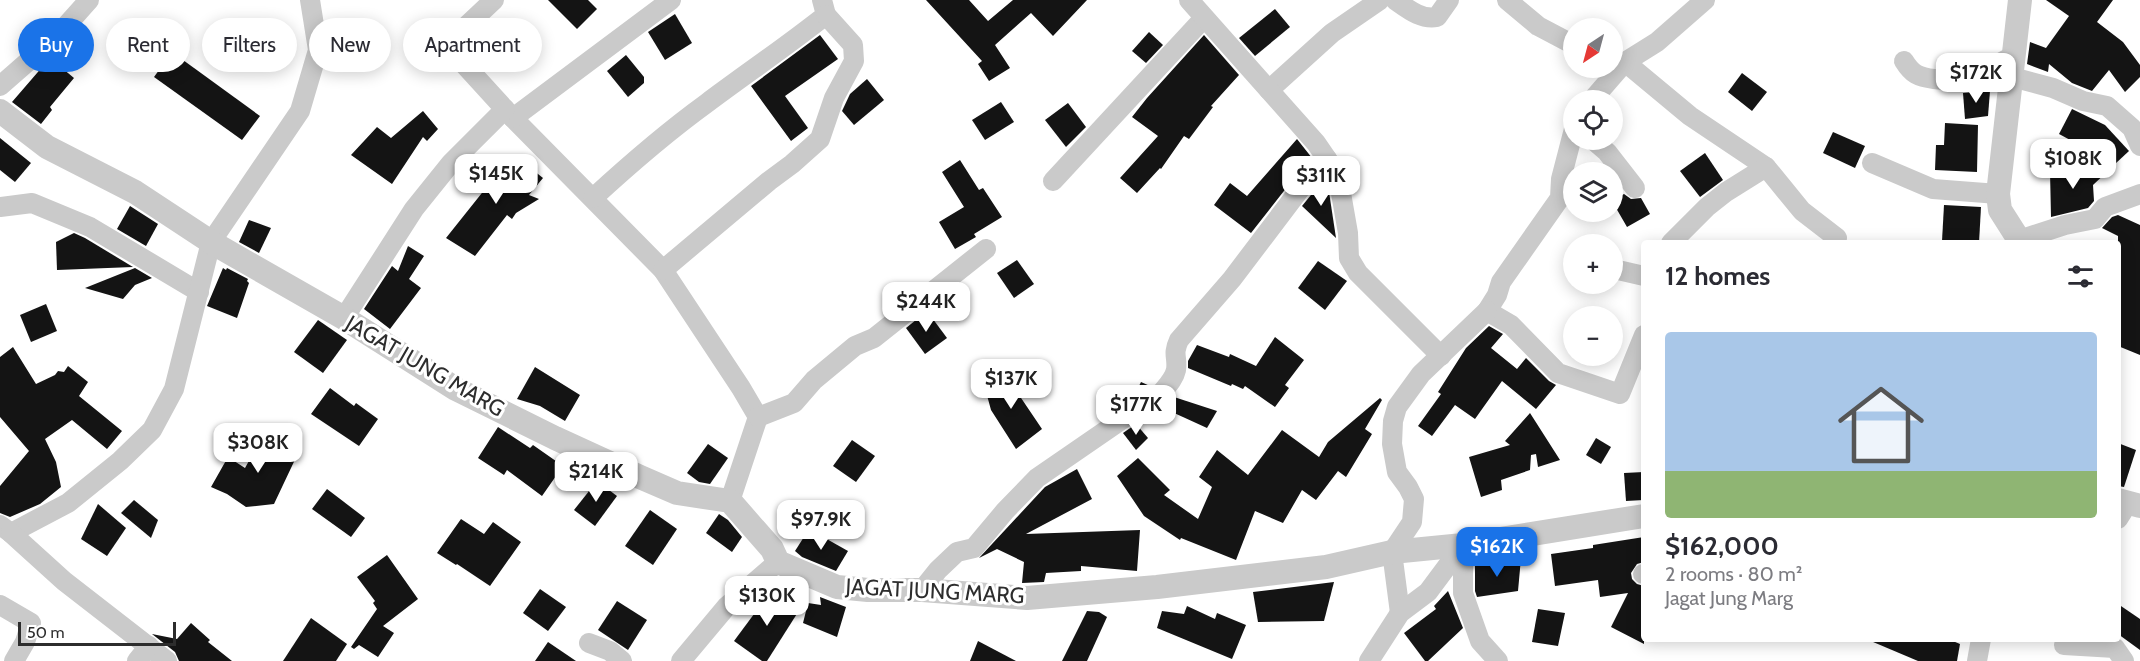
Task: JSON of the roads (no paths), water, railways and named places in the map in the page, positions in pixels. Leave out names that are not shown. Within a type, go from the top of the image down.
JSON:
[{"type":"street","points":[[0,86],[56,37],[89,0]]},
{"type":"street","points":[[167,661],[143,654],[5,529],[68,503],[120,461],[152,430],[174,388],[211,242],[300,111],[318,50],[310,0]]},
{"type":"street","points":[[494,0],[462,30],[451,50],[509,114],[663,270],[758,417],[730,501],[772,549],[778,562],[727,606],[681,661]]},
{"type":"street","points":[[344,318],[414,209],[451,163],[509,114],[671,0]]},
{"type":"street","points":[[1189,0],[1316,143],[1338,176],[1348,234],[1349,258],[1358,273],[1441,356]]},
{"type":"street","points":[[1269,90],[1332,33],[1380,0]]},
{"type":"street","points":[[1395,0],[1429,19],[1437,17],[1449,0]]},
{"type":"street","points":[[1623,60],[1657,42],[1705,0]]},
{"type":"street","points":[[2019,240],[2000,210],[1998,194],[2020,0]]},
{"type":"street","points":[[1517,3],[1538,26],[1563,39]]},
{"type":"street","points":[[593,198],[638,156],[705,103],[788,46],[824,7],[853,45],[854,61],[834,98],[820,139],[663,270]]},
{"type":"street","points":[[1053,181],[1204,18]]},
{"type":"street","points":[[1904,61],[1911,72],[1919,77],[1951,81],[2013,66],[2083,101],[2107,106],[2132,128],[2140,146]]},
{"type":"street","points":[[1623,65],[1690,116],[1766,167],[1802,212],[1837,238],[1836,240]]},
{"type":"street","name":"JAGAT JUNG MARG","points":[[0,111],[47,147],[135,192],[211,242],[344,318],[456,389],[555,438],[677,493],[730,501]]},
{"type":"street","points":[[1400,613],[1392,552],[1412,522],[1414,499],[1397,472],[1392,444],[1393,421],[1397,407],[1421,374],[1487,312],[1497,295],[1501,282],[1560,198],[1561,179],[1569,150]]},
{"type":"street","points":[[1605,150],[1635,188]]},
{"type":"street","points":[[922,590],[957,552],[974,548],[1037,478],[1162,392],[1172,380],[1176,369],[1174,351],[1179,340],[1232,279],[1307,180],[1327,159]]},
{"type":"street","points":[[1872,163],[1933,189],[1998,194]]},
{"type":"street","points":[[1674,240],[1713,202],[1766,167]]},
{"type":"street","points":[[2025,240],[2065,225],[2095,219],[2105,207],[2140,194]]},
{"type":"street","points":[[0,207],[32,203],[90,227],[199,292]]},
{"type":"street","points":[[758,417],[794,403],[814,380],[855,345],[874,338],[986,249]]},
{"type":"street","points":[[1623,271],[1641,275]]},
{"type":"street","points":[[1487,312],[1511,325],[1558,373],[1620,394],[1641,342]]},
{"type":"street","name":"JAGAT JUNG MARG","points":[[778,562],[837,587],[868,590],[922,590],[1027,598],[1326,567],[1392,552],[1463,545],[1641,516]]},
{"type":"street","points":[[1369,661],[1400,613],[1428,592],[1463,545]]},
{"type":"street","points":[[1463,545],[1463,593],[1480,641],[1498,661]]},
{"type":"street","points":[[0,605],[32,623],[25,642],[14,661]]},
{"type":"street","points":[[1977,661],[1980,642]]},
{"type":"street","points":[[589,643],[610,651],[622,661]]},
{"type":"street","points":[[2063,648],[2115,648],[2124,661]]}]
